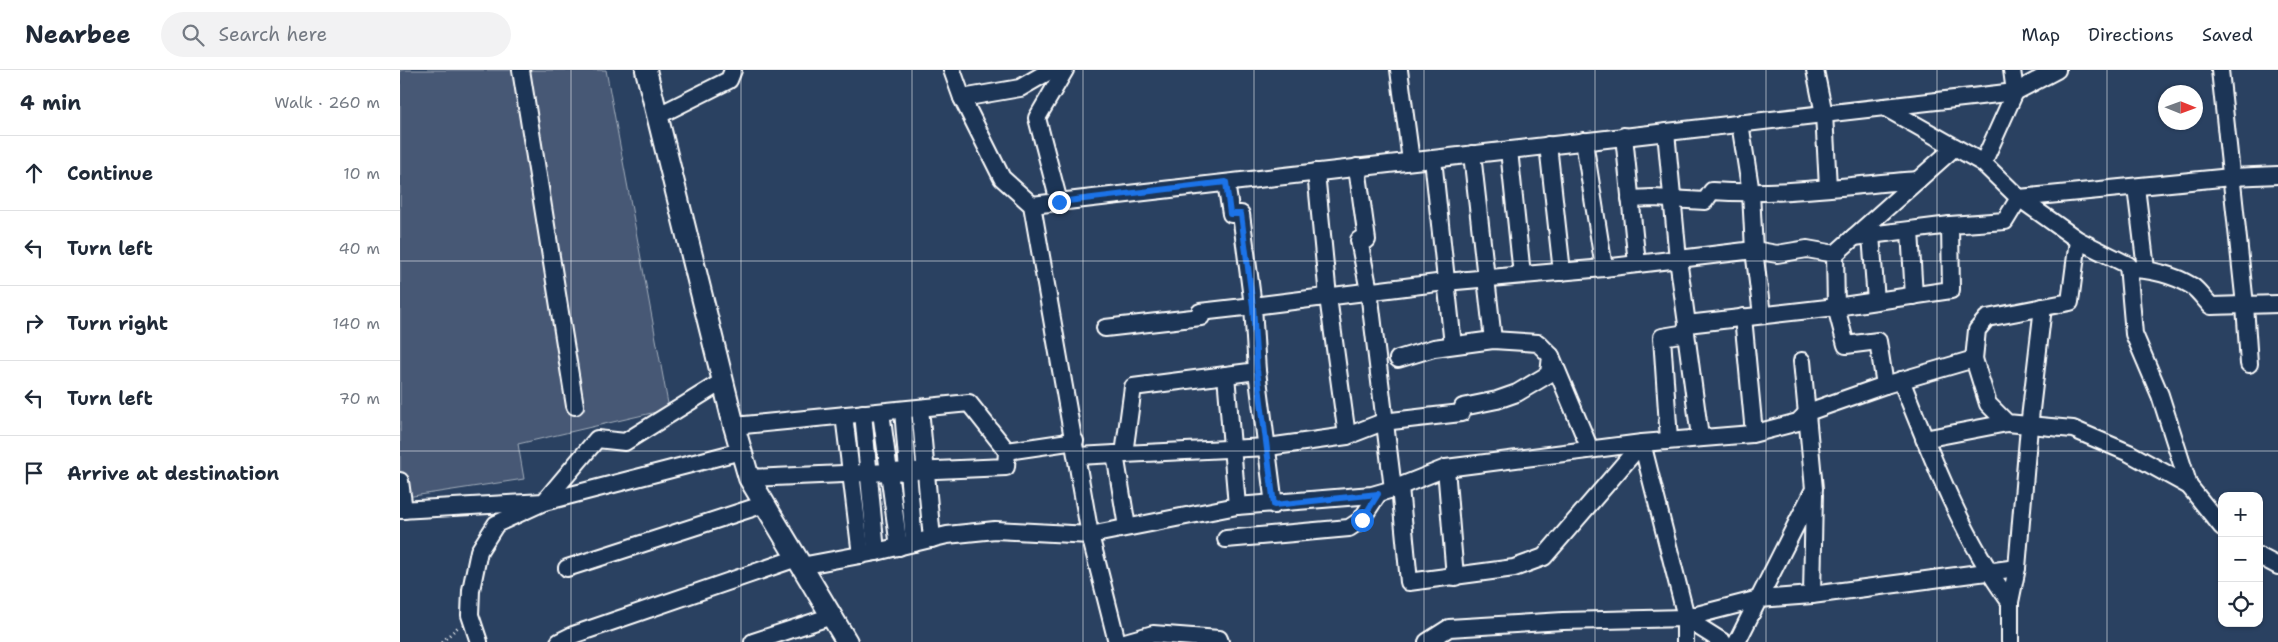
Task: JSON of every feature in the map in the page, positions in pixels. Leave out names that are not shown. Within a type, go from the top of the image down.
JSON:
[{"type":"main road","points":[[646,70],[734,426],[749,478],[847,642]]},
{"type":"street","points":[[521,70],[575,406]]},
{"type":"street","points":[[657,116],[729,80],[733,70]]},
{"type":"street","points":[[952,70],[962,98],[1002,178],[1032,205],[1090,535],[1117,642]]},
{"type":"street","points":[[962,98],[1020,88],[1051,70]]},
{"type":"street","points":[[1059,202],[1037,118],[1066,70]]},
{"type":"street","points":[[1399,70],[1411,161]]},
{"type":"street","points":[[1815,70],[1824,114],[1828,187]]},
{"type":"street","points":[[1983,163],[2015,92],[2012,70]]},
{"type":"street","points":[[2220,70],[2245,305],[2249,364]]},
{"type":"street","points":[[1032,205],[2015,92],[2055,71]]},
{"type":"street","points":[[1884,107],[1983,163],[2019,198],[2078,240],[2128,265],[2134,334],[2160,396],[2189,486],[2218,522]]},
{"type":"street","points":[[1740,123],[1751,194],[1754,250],[1762,315]]},
{"type":"street","points":[[1666,132],[1678,259],[1700,437]]},
{"type":"street","points":[[1624,136],[1638,264]]},
{"type":"street","points":[[1584,141],[1604,268]]},
{"type":"street","points":[[1548,145],[1562,272]]},
{"type":"street","points":[[1955,147],[1835,254],[1836,307],[1846,345],[1878,341],[1893,382],[1924,439],[1946,490],[1988,572],[2010,602]]},
{"type":"street","points":[[1509,150],[1522,275]]},
{"type":"street","points":[[1472,154],[1493,340]]},
{"type":"street","points":[[1433,159],[1453,345]]},
{"type":"street","points":[[1358,167],[1367,240],[1358,240],[1369,291],[1390,490],[1408,582],[1514,568],[1544,557],[1642,443]]},
{"type":"street","points":[[1316,172],[1328,296],[1347,436]]},
{"type":"street","points":[[2019,198],[2232,177],[2278,175]]},
{"type":"street","points":[[1630,199],[1705,201],[1712,191],[1751,194],[1918,180]]},
{"type":"street","points":[[1226,182],[1230,214],[1241,214],[1253,306],[1257,370],[1274,505]]},
{"type":"street","points":[[2136,187],[2146,269]]},
{"type":"street","points":[[1854,237],[1950,225],[2005,221],[2019,198]]},
{"type":"street","points":[[1669,440],[1662,337],[1687,329],[1743,317],[1836,307],[1952,290],[1950,225]]},
{"type":"street","points":[[1910,231],[1914,296]]},
{"type":"street","points":[[1871,235],[1876,301]]},
{"type":"street","points":[[2007,423],[1988,404],[1974,359],[1977,330],[1987,318],[2070,302],[2078,240]]},
{"type":"street","points":[[1105,328],[1201,316],[1200,312],[1369,291],[1445,282],[1604,268],[1754,250],[1776,254],[1806,249],[1835,254]]},
{"type":"street","points":[[2129,269],[2146,269],[2193,287],[2211,306],[2278,304]]},
{"type":"street","points":[[2010,642],[2010,602],[2017,568],[2030,427],[2044,307]]},
{"type":"street","points":[[1743,317],[1754,433]]},
{"type":"street","points":[[1398,360],[1434,348],[1493,340],[1538,343],[1551,356],[1590,449]]},
{"type":"street","points":[[1007,451],[1076,449],[1119,454],[1233,449],[1268,447],[1347,436],[1383,422],[1461,413],[1463,407],[1497,400],[1517,393],[1549,374],[1551,356]]},
{"type":"street","points":[[559,642],[573,635],[799,562],[869,554],[947,535],[995,530],[1090,535],[1237,506],[1274,505],[1390,490],[1446,468],[1642,443],[1754,433],[1798,422],[1808,412],[1893,382],[1974,359]]},
{"type":"street","points":[[1802,362],[1814,490],[1812,594]]},
{"type":"street","points":[[1127,527],[1119,454],[1133,387],[1257,370]]},
{"type":"street","points":[[1226,375],[1237,506]]},
{"type":"street","points":[[400,481],[402,510],[544,502],[597,439],[625,442],[723,381]]},
{"type":"street","points":[[734,426],[969,403],[1007,451],[1006,467],[749,478]]},
{"type":"street","points":[[920,408],[932,539]]},
{"type":"street","points":[[903,410],[908,471],[907,545]]},
{"type":"street","points":[[881,412],[889,472],[907,545]]},
{"type":"street","points":[[863,413],[870,473],[869,554]]},
{"type":"street","points":[[844,415],[850,474],[869,554]]},
{"type":"street","points":[[1924,439],[2007,423],[2030,427],[2073,429],[2129,453],[2189,486]]},
{"type":"street","points":[[1642,443],[1685,618],[1685,642]]},
{"type":"street","points":[[479,642],[470,615],[471,590],[480,551],[496,524],[544,502],[741,451]]},
{"type":"street","points":[[1446,468],[1455,577]]},
{"type":"street","points":[[1226,539],[1349,528],[1362,520],[1390,490]]},
{"type":"street","points":[[1737,642],[1814,490]]},
{"type":"street","points":[[567,568],[765,504]]},
{"type":"street","points":[[2263,558],[2278,566]]},
{"type":"street","points":[[1427,642],[1449,628],[1563,621],[1685,618],[1759,599],[2017,568]]},
{"type":"street","points":[[753,642],[832,616]]},
{"type":"street","points":[[1685,618],[1723,642]]},
{"type":"street","points":[[1125,642],[1153,634],[1236,642]]},
{"type":"shaded area","points":[[400,70],[606,70],[669,409],[518,444],[524,479],[400,498]]},
{"type":"route","points":[[1059,202],[1226,182],[1230,214],[1241,214],[1253,306],[1257,370],[1274,505],[1378,494],[1362,520]]}]
